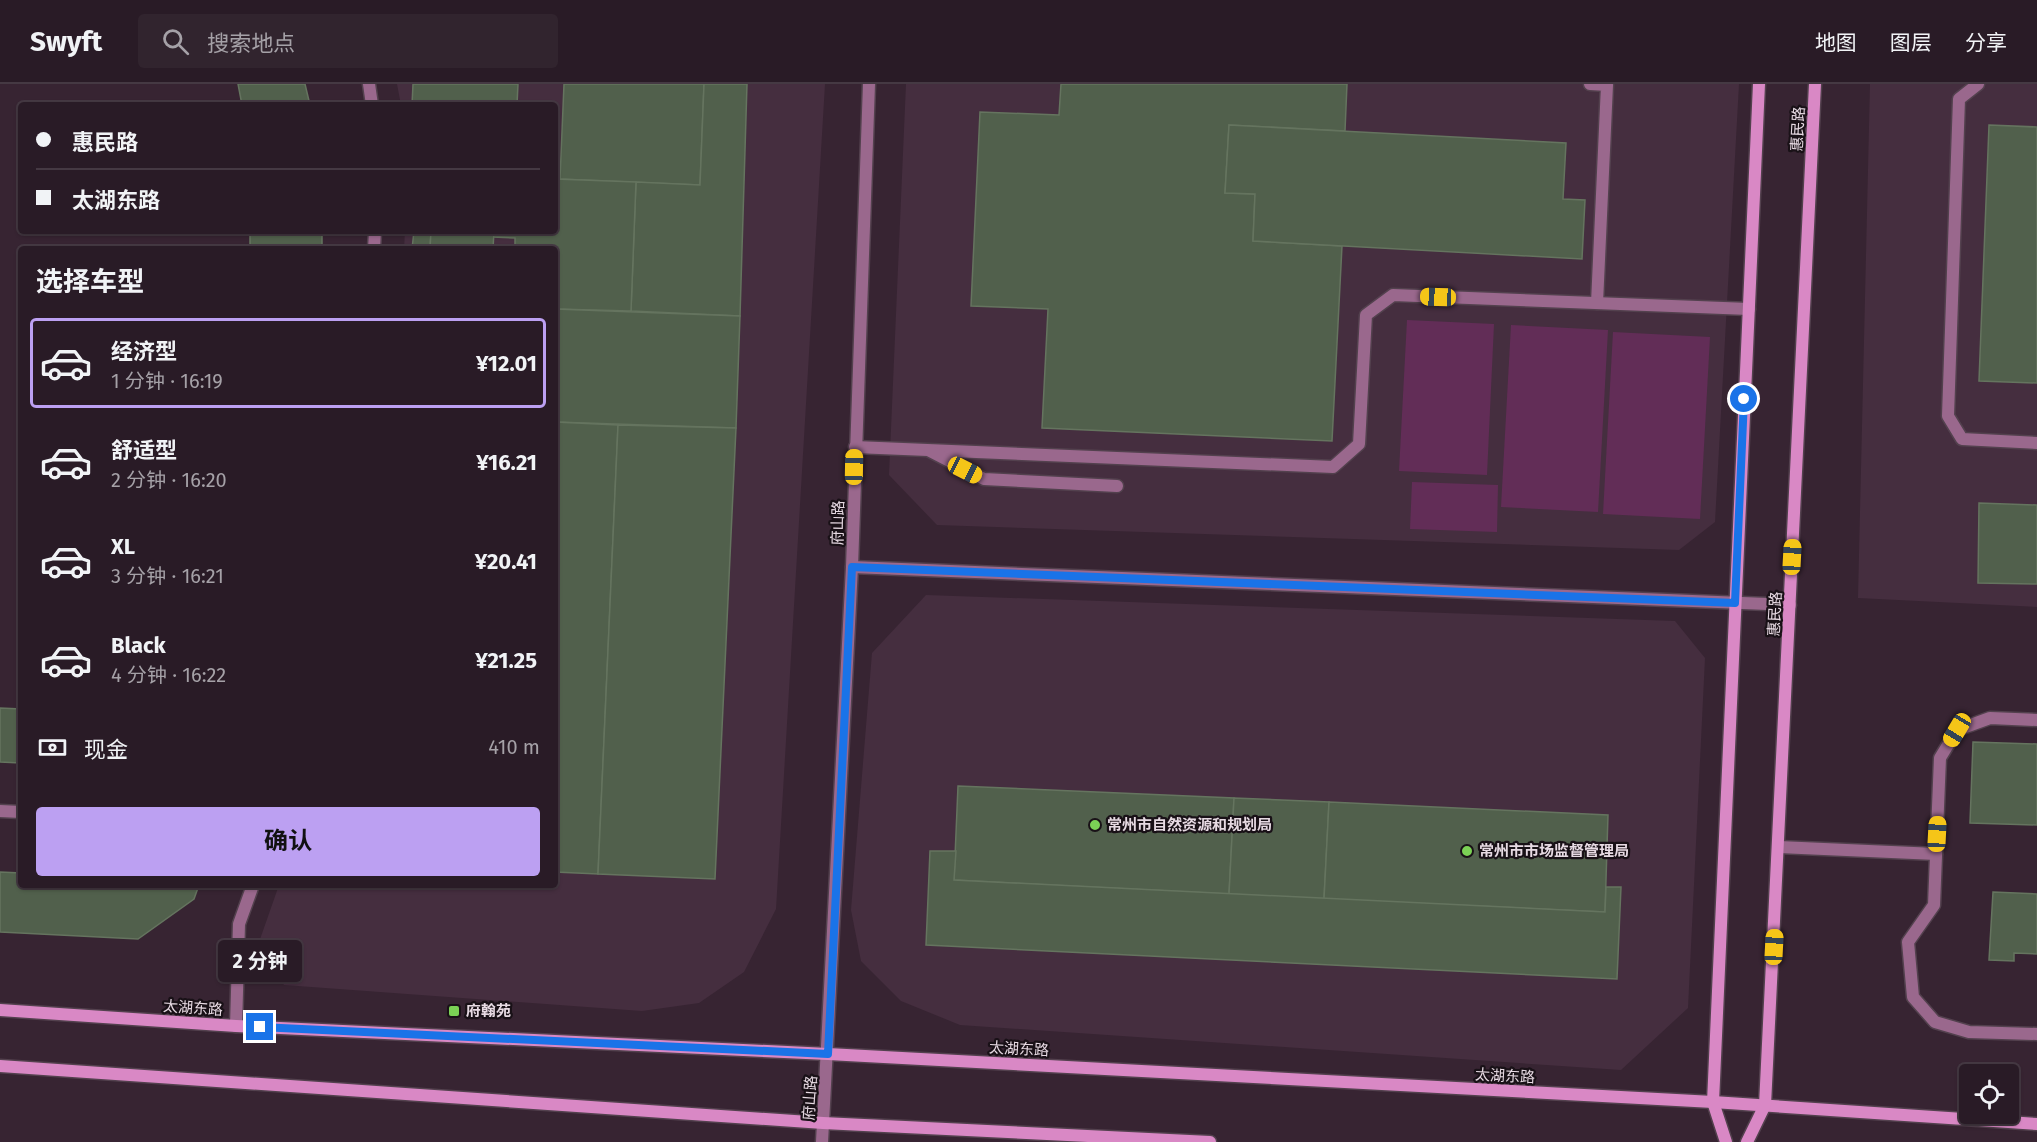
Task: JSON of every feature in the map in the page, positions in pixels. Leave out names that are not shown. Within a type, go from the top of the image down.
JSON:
[{"type":"main road","points":[[1726,1142],[1713,1102],[1759,84]]},
{"type":"main road","name":"惠民路","points":[[1747,1142],[1765,1105],[1815,84]]},
{"type":"main road","name":"太湖东路","points":[[0,1010],[236,1026],[828,1054],[1713,1102],[2037,1124]]},
{"type":"main road","points":[[0,1066],[823,1123],[1210,1142]]},
{"type":"street","points":[[369,84],[372,102]]},
{"type":"street","name":"府山路","points":[[822,1142],[852,567],[869,84]]},
{"type":"street","points":[[1590,84],[1607,84],[1597,303]]},
{"type":"street","points":[[1978,84],[1959,99],[1948,416],[1962,439],[2037,443]]},
{"type":"street","points":[[855,447],[1333,467],[1359,444],[1366,315],[1393,295],[1749,309]]},
{"type":"street","points":[[927,450],[984,479],[1117,486]]},
{"type":"street","points":[[852,567],[1790,604]]},
{"type":"street","points":[[2037,720],[1990,718],[1957,730],[1940,758],[1934,905],[1908,942],[1913,997],[1935,1022],[1969,1032],[2037,1034]]},
{"type":"street","points":[[0,811],[18,812]]},
{"type":"street","points":[[1779,847],[1936,854]]},
{"type":"street","points":[[236,1026],[239,924],[252,888]]},
{"type":"shaded area","points":[[397,84],[825,84],[776,909],[744,972],[699,1003],[642,1011],[284,985],[258,945],[278,888],[558,888],[558,246],[404,246],[405,234],[558,234],[558,102],[400,102]]},
{"type":"shaded area","points":[[906,84],[1739,84],[1715,522],[1679,550],[937,525],[889,475]]},
{"type":"shaded area","points":[[1870,84],[2037,84],[2037,607],[1858,598]]},
{"type":"shaded area","points":[[1407,320],[1494,324],[1487,475],[1399,471]]},
{"type":"shaded area","points":[[1511,325],[1608,330],[1598,512],[1501,507]]},
{"type":"shaded area","points":[[1613,332],[1710,337],[1700,519],[1603,514]]},
{"type":"shaded area","points":[[1412,482],[1498,485],[1497,532],[1410,529]]},
{"type":"shaded area","points":[[926,595],[1675,621],[1705,658],[1688,1008],[1621,1070],[960,1025],[901,1001],[861,961],[851,910],[872,653]]},
{"type":"building","points":[[238,84],[305,84],[309,102],[241,102]]},
{"type":"building","points":[[413,84],[518,84],[517,102],[412,102]]},
{"type":"building","points":[[564,84],[704,84],[700,185],[560,179]]},
{"type":"building","points":[[704,84],[747,84],[740,316],[631,311],[636,182],[700,185]]},
{"type":"building","points":[[1061,84],[1347,84],[1345,131],[1229,125],[1225,193],[1255,194],[1253,241],[1342,246],[1332,441],[1042,428],[1048,309],[971,306],[980,112],[1059,115]]},
{"type":"building","points":[[1229,125],[1566,143],[1563,199],[1585,200],[1582,259],[1253,241],[1255,194],[1225,193]]},
{"type":"building","points":[[1989,125],[2037,127],[2037,383],[1979,381]]},
{"type":"building","points":[[558,179],[636,182],[631,311],[558,309],[558,246],[515,246],[515,238],[493,237],[494,234],[558,234]]},
{"type":"building","points":[[250,234],[322,234],[322,246],[250,246]]},
{"type":"building","points":[[414,234],[431,234],[430,246],[412,246]]},
{"type":"building","points":[[431,234],[494,234],[493,246],[430,246]]},
{"type":"building","points":[[558,309],[740,316],[736,428],[558,422]]},
{"type":"building","points":[[558,422],[618,425],[598,874],[558,872]]},
{"type":"building","points":[[618,425],[736,428],[715,879],[598,874]]},
{"type":"building","points":[[1979,503],[2037,505],[2037,584],[1978,583]]},
{"type":"building","points":[[0,708],[18,709],[18,763],[0,762]]},
{"type":"building","points":[[1973,742],[2037,744],[2037,825],[1970,823]]},
{"type":"building","name":"常州市自然资源和规划局","points":[[958,786],[1234,798],[1229,894],[954,880]]},
{"type":"building","points":[[1234,798],[1329,802],[1324,899],[1229,894]]},
{"type":"building","name":"常州市市场监督管理局","points":[[1329,802],[1608,815],[1605,912],[1324,899]]},
{"type":"building","points":[[930,851],[956,851],[954,880],[1605,912],[1606,887],[1621,887],[1617,979],[926,945]]},
{"type":"building","points":[[0,872],[18,873],[18,888],[198,888],[194,899],[138,939],[0,932]]},
{"type":"building","points":[[1993,892],[2037,894],[2037,954],[2014,953],[2014,961],[1989,960]]},
{"type":"place","name":"常州市自然资源和规划局","points":[[1095,825]]},
{"type":"place","name":"常州市市场监督管理局","points":[[1467,851]]},
{"type":"place","name":"府翰苑","points":[[454,1011]]},
{"type":"route","points":[[260,1027],[828,1054],[852,567],[1735,603],[1744,399]]}]
